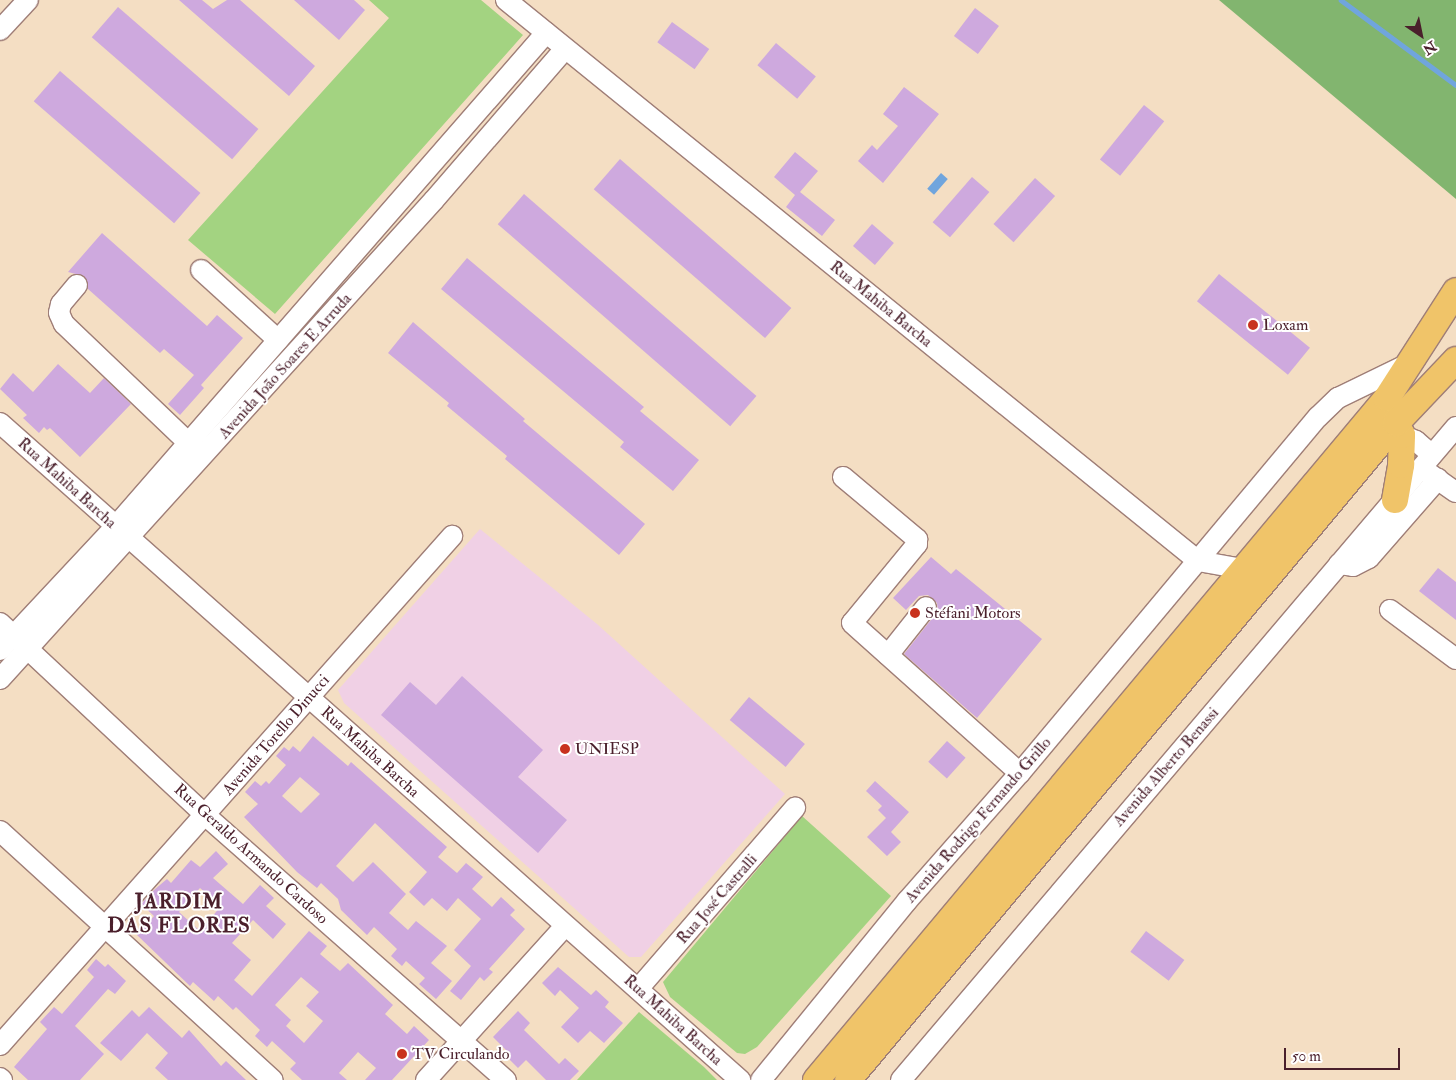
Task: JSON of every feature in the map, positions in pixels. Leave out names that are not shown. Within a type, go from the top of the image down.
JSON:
[{"type":"main road","points":[[816,1080],[1387,398],[1456,291]]},
{"type":"main road","points":[[848,1080],[1272,572],[1399,429],[1456,360]]},
{"type":"main road","points":[[1395,500],[1401,465],[1399,429]]},
{"type":"street","name":"Rua Mahiba Barcha","points":[[511,1],[565,49],[1198,561],[1243,570],[1272,572]]},
{"type":"street","points":[[0,29],[23,2]]},
{"type":"street","name":"Avenida João Soares E Arruda","points":[[0,650],[122,533],[147,504],[187,443],[546,33]]},
{"type":"street","name":"Avenida João Soares E Arruda","points":[[147,504],[203,457],[565,49]]},
{"type":"street","points":[[452,140],[471,157]]},
{"type":"street","points":[[201,270],[278,340]]},
{"type":"street","points":[[77,285],[60,304],[59,313],[64,324],[203,457]]},
{"type":"street","name":"Avenida Rodrigo Fernando Grillo","points":[[761,1080],[907,901],[1020,773],[1324,411],[1338,398],[1410,363]]},
{"type":"street","name":"Rua Mahiba Barcha","points":[[0,423],[740,1080]]},
{"type":"street","name":"Avenida Alberto Benassi","points":[[901,1080],[1456,427]]},
{"type":"street","points":[[1399,429],[1416,441],[1438,479],[1456,492]]},
{"type":"street","points":[[844,477],[917,539],[917,544],[852,623],[1020,773]]},
{"type":"street","points":[[1339,564],[1353,566],[1369,558],[1438,479]]},
{"type":"street","name":"Avenida Torello Dinucci","points":[[0,1045],[452,536]]},
{"type":"street","points":[[888,655],[926,607]]},
{"type":"street","points":[[1390,610],[1456,659]]},
{"type":"street","name":"Avenida João Soares E Arruda","points":[[0,679],[14,635]]},
{"type":"street","name":"Rua Geraldo Armando Cardoso","points":[[14,635],[205,815],[506,1080]]},
{"type":"street","name":"Rua José Castralli","points":[[638,989],[795,808]]},
{"type":"street","points":[[0,831],[273,1080]]},
{"type":"street","points":[[426,1080],[565,926]]},
{"type":"shaded area","name":"UNIESP","points":[[480,529],[597,624],[785,794],[641,957],[629,957],[344,703],[338,690]]},
{"type":"green space","points":[[369,0],[481,0],[523,35],[275,314],[188,240],[389,18]]},
{"type":"green space","points":[[1219,0],[1456,0],[1456,199]]},
{"type":"green space","points":[[802,816],[891,896],[757,1047],[745,1054],[737,1053],[670,997],[663,982]]},
{"type":"green space","points":[[639,1012],[704,1067],[717,1080],[577,1080]]},
{"type":"water","points":[[941,173],[948,179],[934,195],[927,189]]},
{"type":"building","points":[[179,0],[202,0],[213,9],[227,0],[240,0],[315,66],[289,96]]},
{"type":"building","points":[[294,0],[354,0],[365,10],[339,40]]},
{"type":"building","points":[[118,7],[258,129],[232,159],[92,37]]},
{"type":"building","points":[[975,8],[999,26],[978,54],[954,36]]},
{"type":"building","points":[[672,22],[709,49],[695,69],[657,42]]},
{"type":"building","points":[[776,43],[816,76],[797,99],[757,65]]},
{"type":"building","points":[[60,71],[200,193],[174,223],[34,101]]},
{"type":"building","points":[[904,87],[939,114],[883,183],[858,161],[872,145],[877,150],[898,126],[883,114]]},
{"type":"building","points":[[1144,105],[1164,121],[1120,176],[1100,159]]},
{"type":"building","points":[[795,152],[818,171],[800,192],[835,220],[822,236],[786,207],[795,195],[774,177]]},
{"type":"building","points":[[620,159],[791,308],[765,338],[594,189]]},
{"type":"building","points":[[972,177],[989,192],[950,237],[933,222]]},
{"type":"building","points":[[1035,178],[1055,196],[1014,242],[994,224]]},
{"type":"building","points":[[524,194],[756,396],[730,426],[498,224]]},
{"type":"building","points":[[872,224],[894,243],[875,265],[853,246]]},
{"type":"building","points":[[102,233],[207,326],[217,315],[243,338],[201,385],[204,388],[180,415],[168,404],[194,375],[164,349],[160,353],[88,289],[84,276],[68,272]]},
{"type":"building","points":[[467,258],[644,407],[640,411],[699,460],[673,491],[620,447],[624,442],[441,289]]},
{"type":"building","name":"Loxam","points":[[1219,274],[1310,348],[1288,375],[1197,301]]},
{"type":"building","points":[[413,322],[525,419],[523,421],[645,524],[619,555],[505,459],[507,456],[447,406],[449,403],[388,353]]},
{"type":"building","points":[[58,364],[90,393],[104,378],[131,404],[80,457],[50,428],[47,430],[44,427],[39,433],[23,418],[27,415],[0,389],[13,373],[33,392]]},
{"type":"building","points":[[931,557],[951,574],[956,569],[1042,639],[977,718],[904,654],[938,611],[937,603],[928,595],[919,596],[906,610],[893,598]]},
{"type":"building","points":[[1438,568],[1456,582],[1456,620],[1419,591]]},
{"type":"building","points":[[462,676],[543,750],[518,777],[567,820],[538,853],[381,715],[410,682],[436,705]]},
{"type":"building","points":[[749,697],[805,744],[786,767],[730,720]]},
{"type":"building","points":[[313,736],[348,766],[351,762],[447,847],[438,857],[457,873],[466,863],[483,877],[472,889],[492,907],[501,897],[515,910],[510,915],[525,929],[489,969],[493,972],[484,981],[480,977],[461,1000],[450,991],[471,966],[454,950],[481,919],[458,898],[447,911],[432,898],[424,906],[409,892],[427,872],[375,823],[336,866],[353,882],[373,862],[406,894],[389,913],[408,930],[416,921],[447,946],[431,963],[452,981],[436,999],[419,984],[425,978],[406,961],[402,966],[391,956],[397,949],[374,927],[367,935],[341,910],[338,899],[321,883],[317,888],[297,872],[244,817],[258,804],[245,792],[255,781],[261,786],[266,781],[269,784],[286,765],[276,756],[284,747],[289,751],[293,746],[300,752]],"holes":[[[300,777],[320,794],[301,813],[282,796]]]},
{"type":"building","points":[[947,741],[966,758],[947,779],[928,762]]},
{"type":"building","points":[[875,781],[909,812],[891,832],[901,842],[887,856],[867,837],[886,818],[878,810],[882,806],[866,791]]},
{"type":"building","points":[[216,851],[228,864],[213,878],[243,904],[260,885],[274,898],[266,906],[286,924],[273,939],[253,920],[232,943],[251,960],[234,980],[252,996],[309,931],[327,946],[320,954],[340,971],[348,963],[393,1005],[385,1014],[407,1034],[414,1026],[429,1040],[392,1080],[365,1080],[376,1068],[358,1052],[339,1073],[347,1080],[302,1080],[290,1069],[296,1063],[272,1041],[267,1047],[255,1036],[260,1030],[236,1007],[233,1010],[218,996],[214,1001],[193,982],[190,986],[137,935],[154,916],[141,904],[167,879],[171,883],[191,860],[200,867]],"holes":[[[200,888],[221,906],[200,931],[179,912]],[[301,977],[319,992],[306,1006],[323,1021],[304,1043],[286,1026],[291,1020],[275,1005]]]},
{"type":"building","points":[[1146,931],[1184,960],[1169,981],[1130,952]]},
{"type":"building","points":[[96,959],[105,967],[108,964],[126,981],[115,994],[108,989],[75,1026],[104,1054],[80,1080],[28,1080],[14,1067],[47,1029],[40,1022],[54,1007],[62,1014],[94,977],[87,970]]},
{"type":"building","points":[[558,967],[591,995],[596,990],[609,1002],[605,1007],[623,1023],[604,1043],[590,1031],[578,1043],[561,1027],[579,1008],[560,990],[555,996],[542,983]]},
{"type":"building","points":[[149,1007],[182,1038],[189,1030],[221,1066],[226,1061],[246,1080],[168,1080],[155,1068],[168,1053],[147,1033],[121,1061],[100,1043],[132,1010],[139,1017]]},
{"type":"building","points":[[518,1011],[530,1023],[524,1030],[559,1064],[565,1058],[579,1071],[570,1080],[546,1080],[526,1060],[518,1068],[504,1054],[507,1051],[493,1037]]},
{"type":"waterway","points":[[1341,0],[1456,85]]},
{"type":"place","name":"Loxam","points":[[1253,325]]},
{"type":"place","name":"Stéfani Motors","points":[[915,613]]},
{"type":"place","name":"UNIESP","points":[[565,749]]},
{"type":"place","name":"TV Circulando","points":[[402,1054]]},
{"type":"district","name":"JARDIM DAS FLORES","points":[[179,914]]}]
